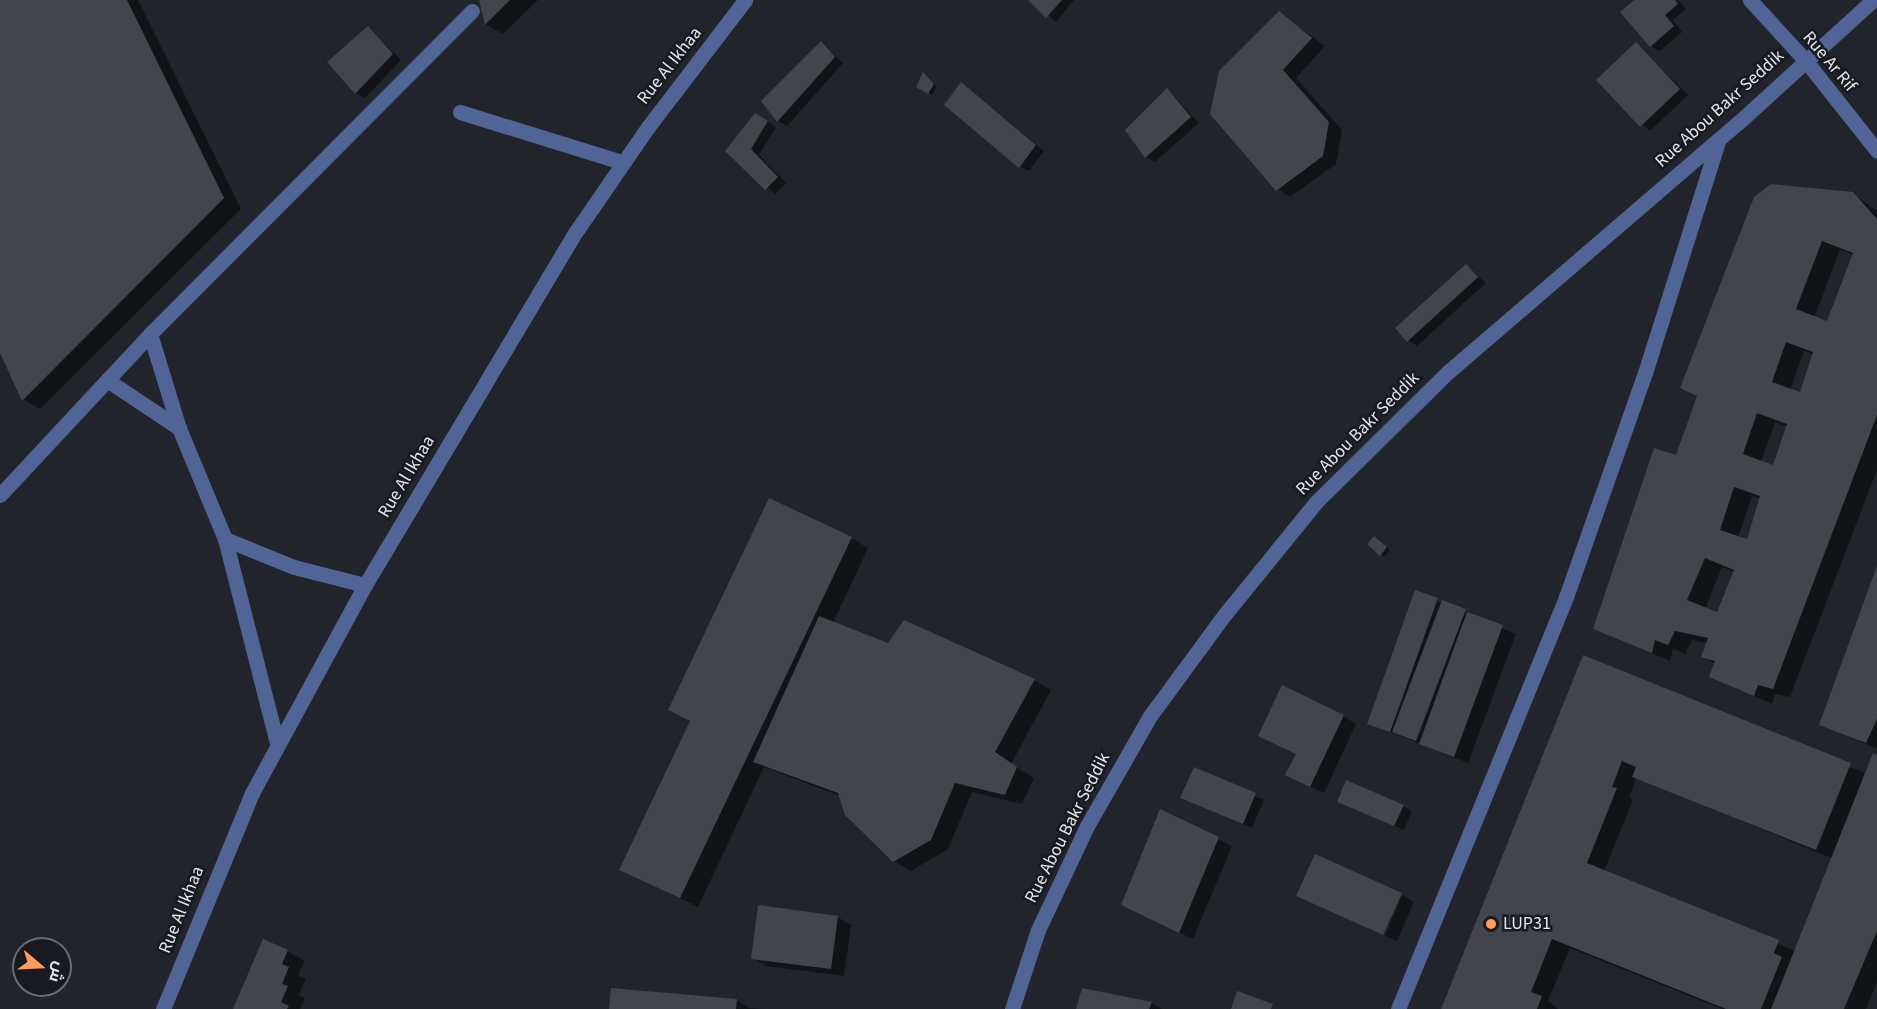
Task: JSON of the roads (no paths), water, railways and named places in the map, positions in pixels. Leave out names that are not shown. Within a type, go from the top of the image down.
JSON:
[{"type":"street","name":"Rue Al Ikhaa","points":[[163,1009],[230,845],[277,743],[365,585],[577,230],[622,162],[745,0]]},
{"type":"street","name":"Rue Ar Rif","points":[[1750,0],[1804,60],[1877,151]]},
{"type":"street","name":"Rue Abou Bakr Seddik","points":[[1012,1009],[1047,909],[1087,826],[1150,716],[1225,614],[1316,502],[1448,372],[1719,139],[1873,0]]},
{"type":"street","points":[[0,495],[150,334],[472,11]]},
{"type":"street","points":[[460,112],[622,162]]},
{"type":"street","points":[[1398,1009],[1566,597],[1645,373],[1719,139]]},
{"type":"street","points":[[150,334],[179,428],[225,539],[277,743]]},
{"type":"street","points":[[107,380],[179,428]]},
{"type":"street","points":[[225,539],[294,567],[365,585]]},
{"type":"place","name":"LUP31","points":[[1491,924]]}]
